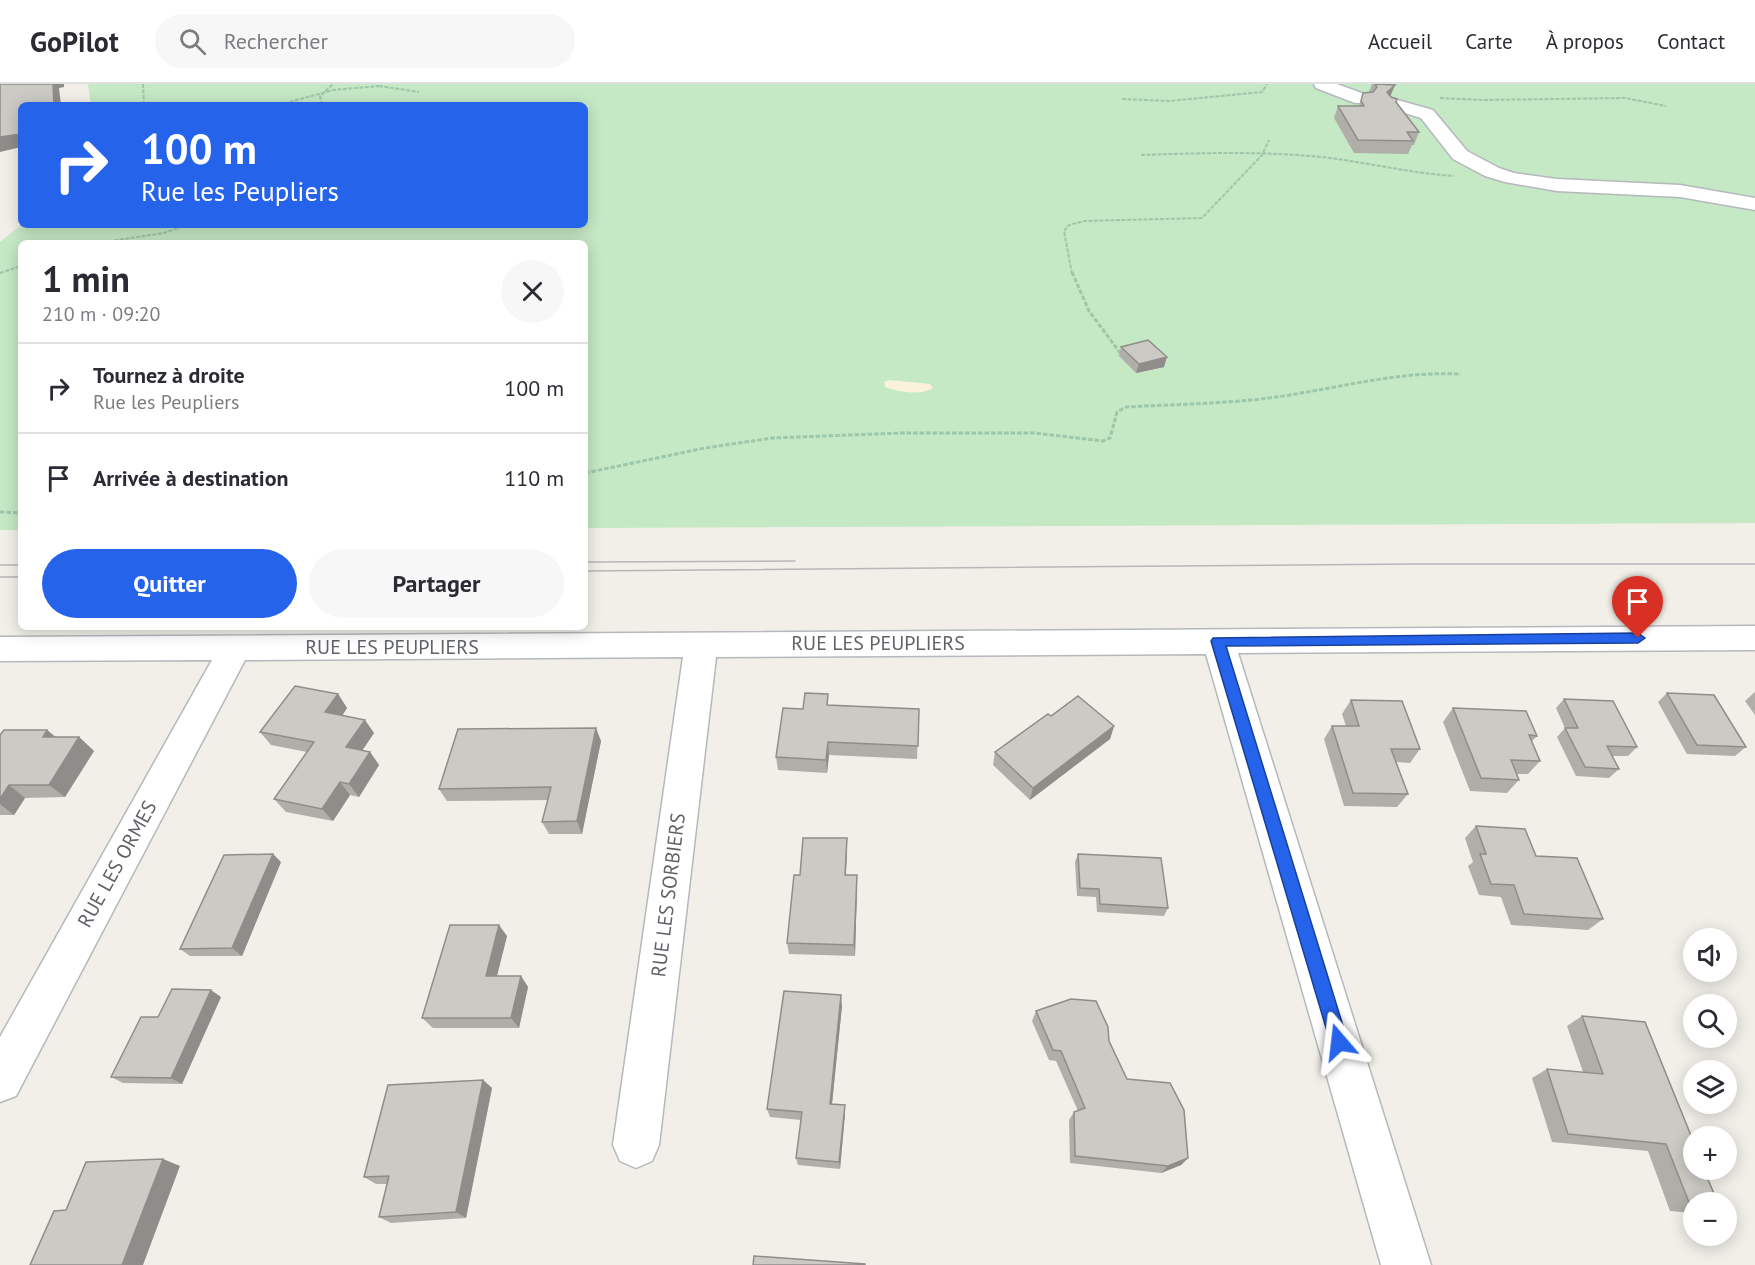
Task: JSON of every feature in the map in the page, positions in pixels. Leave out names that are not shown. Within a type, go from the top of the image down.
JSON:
[{"type":"street","points":[[1322,84],[1361,99]]},
{"type":"street","points":[[1402,106],[1427,114],[1460,155],[1502,175],[1536,183],[1680,191],[1755,204]]},
{"type":"street","name":"RUE LES PEUPLIERS","points":[[0,649],[1755,638]]},
{"type":"street","points":[[1218,641],[1406,1265]]},
{"type":"street","name":"RUE LES SORBIERS","points":[[636,1145],[701,645]]},
{"type":"street","name":"RUE LES ORMES","points":[[0,1080],[235,648]]},
{"type":"path","points":[[143,84],[144,102]]},
{"type":"path","points":[[321,102],[320,96],[333,84]]},
{"type":"path","points":[[372,84],[419,92]]},
{"type":"path","points":[[1122,99],[1189,100],[1262,92],[1267,84]]},
{"type":"path","points":[[290,102],[323,93],[379,86]]},
{"type":"path","points":[[1402,106],[1439,98],[1550,100],[1588,97],[1625,98],[1666,106]]},
{"type":"path","points":[[1121,354],[1087,309],[1075,288],[1067,261],[1064,231],[1069,225],[1084,220],[1202,218],[1262,155],[1269,141]]},
{"type":"path","points":[[1142,155],[1220,153],[1321,157],[1439,176],[1458,175],[1473,163]]},
{"type":"path","points":[[118,240],[164,233],[178,228]]},
{"type":"path","points":[[0,273],[18,267]]},
{"type":"path","points":[[588,472],[705,448],[772,438],[902,433],[1035,433],[1102,441],[1110,438],[1117,412],[1126,407],[1282,396],[1401,374],[1441,372],[1461,374]]},
{"type":"path","points":[[0,512],[18,513]]},
{"type":"green space","points":[[88,84],[1755,84],[1755,523],[588,528],[588,240],[18,240],[18,530],[0,530],[0,242],[18,227],[588,228],[588,102],[91,102]]},
{"type":"sand","points":[[889,380],[930,384],[933,388],[916,393],[903,392],[885,387],[884,382]]},
{"type":"building","points":[[0,84],[53,84],[54,102],[18,102],[18,134],[0,137]]},
{"type":"building","points":[[1375,84],[1395,85],[1387,92],[1391,97],[1397,99],[1396,102],[1419,132],[1407,132],[1413,141],[1358,140],[1338,106],[1364,106],[1361,101],[1363,93],[1373,92],[1377,87]]},
{"type":"building","points":[[1148,340],[1167,357],[1139,364],[1121,347]]},
{"type":"building","points":[[295,686],[338,694],[325,712],[365,720],[346,747],[370,752],[349,784],[340,782],[322,809],[274,799],[314,742],[260,732]]},
{"type":"building","points":[[805,693],[828,694],[827,705],[919,709],[918,746],[828,742],[826,760],[776,757],[783,708],[803,709]]},
{"type":"building","points":[[1667,693],[1714,695],[1746,747],[1697,745]]},
{"type":"building","points":[[1078,696],[1114,726],[1033,788],[995,752],[1048,714],[1051,716]]},
{"type":"building","points":[[1564,699],[1613,701],[1637,747],[1607,746],[1619,769],[1585,767],[1565,728],[1578,728]]},
{"type":"building","points":[[1351,700],[1402,701],[1420,749],[1391,749],[1408,794],[1353,793],[1332,726],[1359,726]]},
{"type":"building","points":[[1453,708],[1526,711],[1537,736],[1529,735],[1540,761],[1511,760],[1519,780],[1481,778]]},
{"type":"building","points":[[596,728],[577,821],[542,822],[551,787],[439,789],[458,729]]},
{"type":"building","points":[[4,730],[47,730],[43,737],[79,737],[49,785],[9,785],[0,799],[0,735]]},
{"type":"building","points":[[1476,826],[1525,829],[1536,856],[1577,858],[1603,919],[1524,914],[1514,885],[1491,884],[1480,854],[1486,854]]},
{"type":"building","points":[[803,838],[847,838],[845,875],[857,875],[854,945],[787,943],[794,875],[800,875]]},
{"type":"building","points":[[273,854],[232,948],[180,949],[224,855]]},
{"type":"building","points":[[1078,854],[1161,858],[1168,908],[1100,904],[1099,889],[1080,888]]},
{"type":"building","points":[[450,925],[499,925],[486,976],[521,976],[511,1018],[422,1018]]},
{"type":"building","points":[[172,989],[211,990],[171,1078],[111,1077],[141,1017],[158,1017]]},
{"type":"building","points":[[784,991],[841,995],[830,1104],[845,1105],[839,1162],[796,1158],[802,1112],[767,1109]]},
{"type":"building","points":[[1071,999],[1096,1001],[1108,1027],[1109,1041],[1127,1079],[1170,1083],[1184,1110],[1188,1158],[1168,1166],[1075,1156],[1074,1112],[1085,1108],[1061,1051],[1053,1050],[1036,1011]]},
{"type":"building","points":[[1582,1016],[1645,1022],[1687,1126],[1683,1126],[1683,1180],[1708,1180],[1713,1192],[1685,1192],[1666,1144],[1568,1134],[1547,1069],[1603,1074]]},
{"type":"building","points":[[483,1080],[456,1212],[379,1217],[389,1176],[364,1177],[388,1085]]},
{"type":"building","points":[[163,1159],[122,1265],[30,1265],[54,1211],[66,1210],[86,1162]]},
{"type":"building","points":[[754,1256],[865,1264],[865,1265],[753,1265]]},
{"type":"tram line","points":[[588,562],[795,561]]},
{"type":"tram line","points":[[588,571],[1413,564],[1755,564]]},
{"type":"tram line","points":[[0,565],[18,565]]},
{"type":"tram line","points":[[0,577],[18,577]]},
{"type":"route","points":[[1339,1042],[1218,641],[1638,638]]}]
